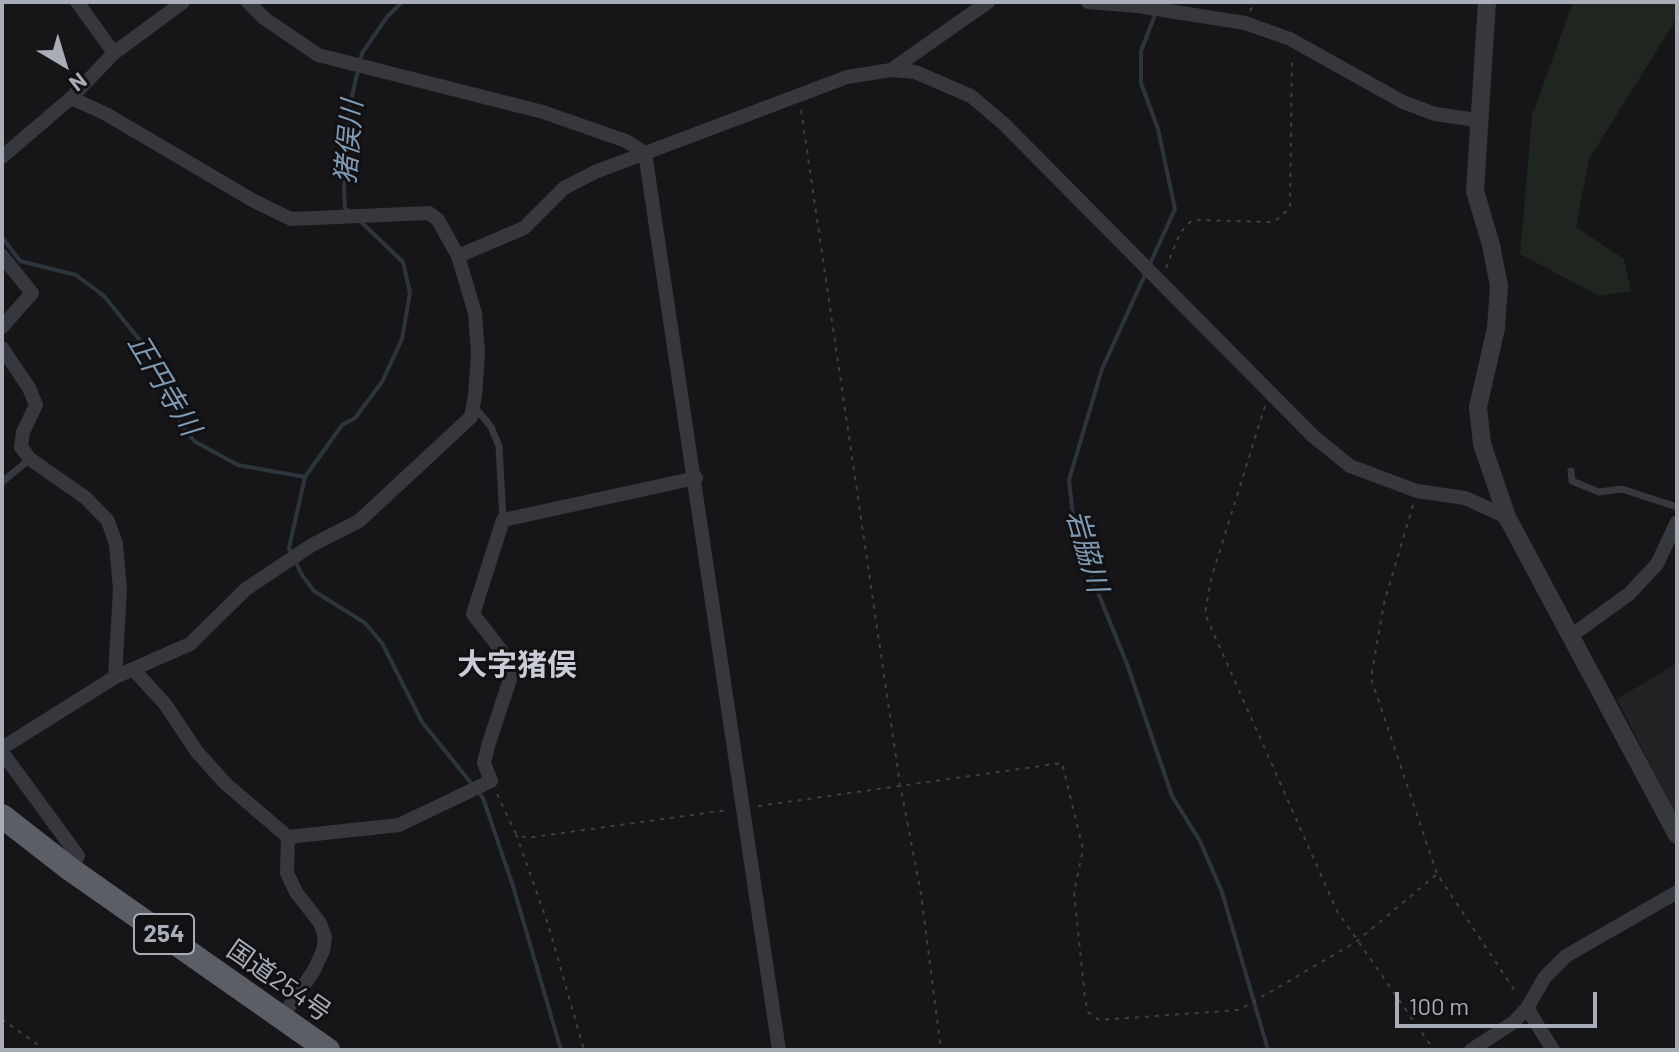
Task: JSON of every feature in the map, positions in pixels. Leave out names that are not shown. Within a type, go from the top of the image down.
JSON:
[{"type":"highway","name":"国道254号","points":[[2,816],[70,869],[328,1050]]},
{"type":"street","points":[[77,2],[114,53]]},
{"type":"street","points":[[2,157],[71,98],[114,53],[183,2]]},
{"type":"street","points":[[248,2],[264,18],[318,55],[543,112],[626,141],[645,153],[696,478],[779,1050]]},
{"type":"street","points":[[891,70],[988,2]]},
{"type":"street","points":[[1088,2],[1138,6],[1245,23],[1292,40],[1403,102],[1435,114],[1477,120]]},
{"type":"street","points":[[1487,2],[1477,120],[1475,191],[1499,286],[1496,328],[1478,407],[1479,428],[1490,473],[1507,517],[1677,835]]},
{"type":"street","points":[[458,256],[524,228],[564,188],[645,153],[847,77],[891,70],[941,81],[971,96],[1161,280],[1269,391],[1350,466],[1417,491],[1465,498],[1507,517]]},
{"type":"street","points":[[70,869],[78,856],[2,750],[115,677],[190,644],[246,589],[312,545],[359,521],[471,417],[478,353],[475,313],[458,256],[438,220],[429,213],[291,219],[254,201],[106,114],[71,98]]},
{"type":"street","points":[[2,256],[32,293],[2,327]]},
{"type":"street","points":[[2,348],[29,388],[36,405],[23,432],[21,447],[30,459],[86,498],[108,521],[116,544],[120,589],[115,677]]},
{"type":"street","points":[[133,669],[165,704],[197,752],[226,784],[288,837],[399,825],[491,781],[484,763],[511,676],[501,650],[473,614],[503,520],[696,478]]},
{"type":"street","points":[[1572,635],[1629,594],[1657,564],[1677,522]]},
{"type":"street","points":[[282,1017],[313,972],[323,951],[325,937],[320,923],[296,892],[287,873],[288,837]]},
{"type":"street","points":[[1471,1050],[1514,1022],[1527,1008],[1545,977],[1566,956],[1677,892]]},
{"type":"street","points":[[1527,1008],[1553,1050]]},
{"type":"lane","points":[[473,405],[491,427],[499,446],[503,520]]},
{"type":"lane","points":[[2,482],[30,459]]},
{"type":"lane","points":[[1571,471],[1572,481],[1599,492],[1622,489],[1677,507]]},
{"type":"path","points":[[1161,280],[1180,233],[1192,220],[1274,222],[1290,208],[1292,40]]},
{"type":"path","points":[[799,97],[900,784],[921,894],[941,1050]]},
{"type":"path","points":[[1269,391],[1211,579],[1205,614],[1337,911],[1434,1050]]},
{"type":"path","points":[[1417,491],[1384,603],[1371,678],[1437,874],[1527,1008]]},
{"type":"path","points":[[515,832],[526,838],[1062,763],[1083,849],[1074,892],[1085,998],[1088,1012],[1099,1020],[1239,1010],[1356,942],[1437,874]]},
{"type":"path","points":[[491,781],[515,832],[548,924],[584,1050]]},
{"type":"path","points":[[2,1019],[45,1050]]},
{"type":"shaded area","points":[[1573,2],[1677,2],[1677,18],[1589,159],[1576,227],[1624,259],[1631,291],[1599,296],[1520,254],[1532,116]]},
{"type":"shaded area","points":[[1677,663],[1677,818],[1617,699]]},
{"type":"waterway","name":"猪俣川","points":[[349,211],[345,208],[344,191],[349,109],[362,53],[387,17],[402,2]]},
{"type":"waterway","name":"岩脇川","points":[[1160,2],[1141,51],[1141,83],[1158,129],[1175,209],[1102,369],[1069,480],[1073,516],[1094,583],[1127,664],[1172,796],[1200,841],[1222,892],[1268,1050]]},
{"type":"waterway","points":[[359,220],[403,262],[410,293],[402,339],[382,382],[355,418],[342,425],[305,477],[289,548],[314,591],[365,623],[382,643],[422,722],[483,798],[513,886],[561,1050]]},
{"type":"waterway","name":"正円寺川","points":[[2,237],[20,261],[76,275],[104,296],[147,349],[181,424],[194,441],[238,465],[305,477]]},
{"type":"district","name":"大字猪俣","points":[[517,665]]}]
